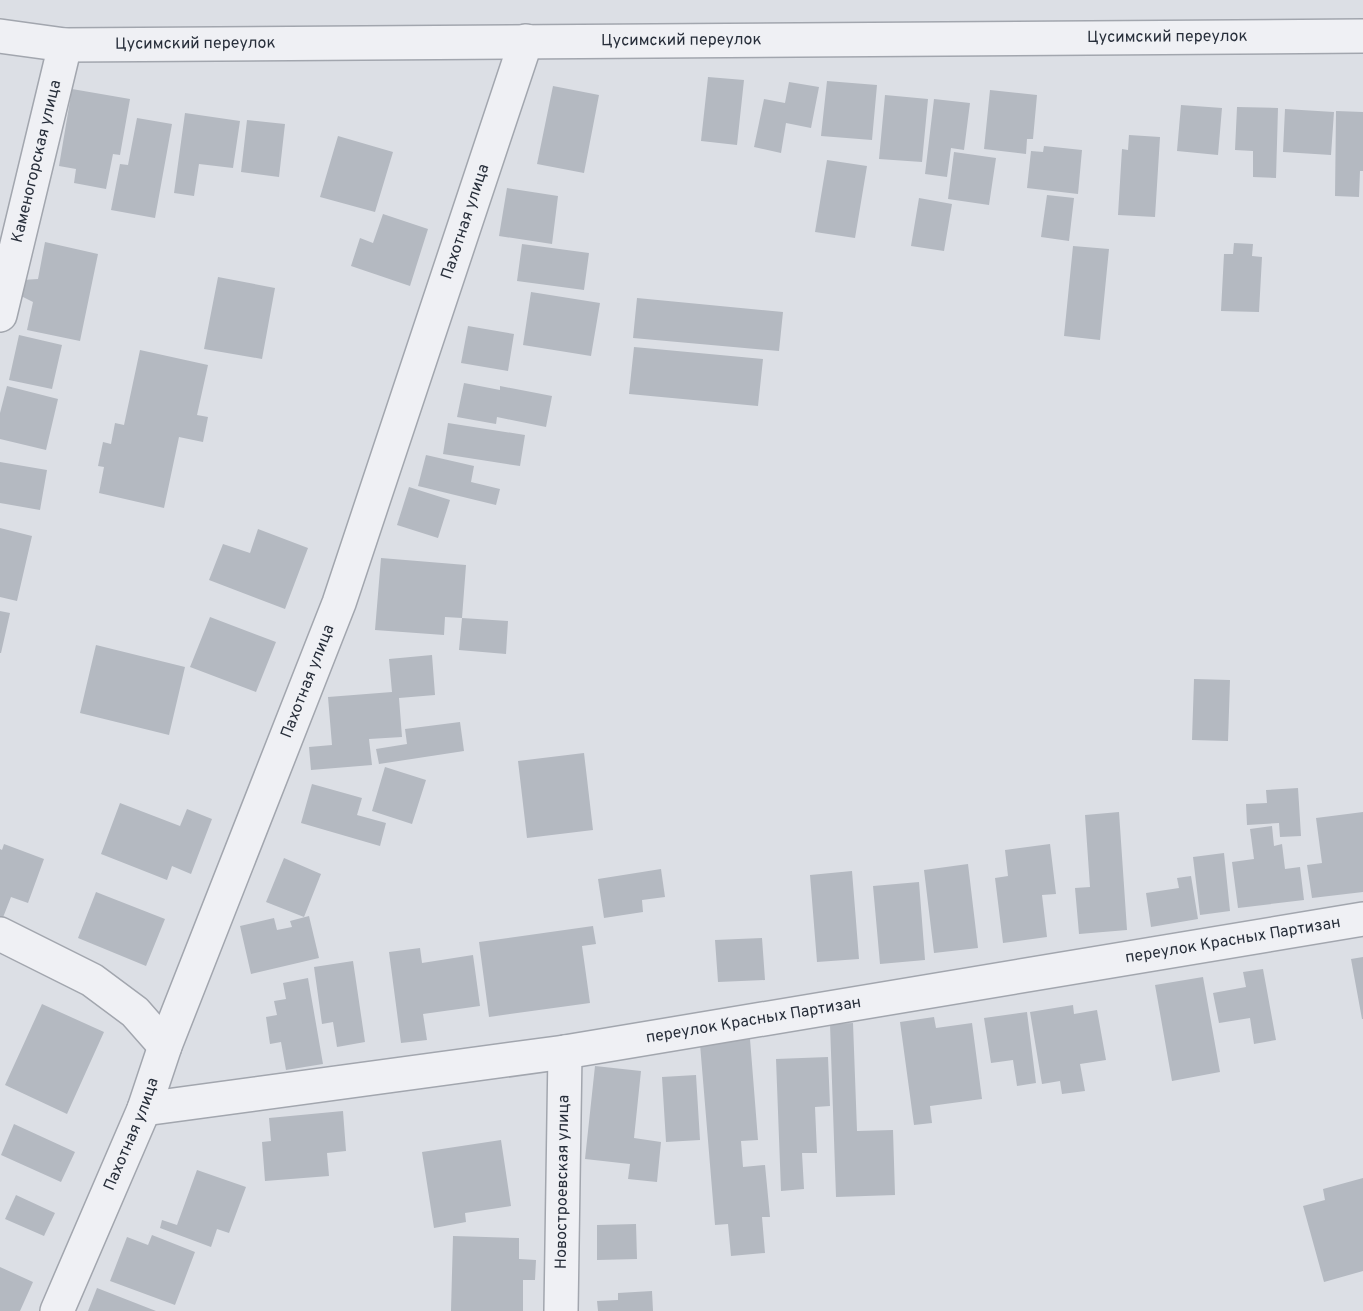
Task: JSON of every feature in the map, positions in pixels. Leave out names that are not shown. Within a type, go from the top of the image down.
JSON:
[{"type":"street","name":"Цусимский переулок","points":[[0,36],[65,45],[1363,36]]},
{"type":"street","name":"Пахотная улица","points":[[57,1311],[144,1109],[165,1046],[339,603],[526,41]]},
{"type":"street","name":"Каменогорская улица","points":[[0,315],[65,45]]},
{"type":"street","name":"переулок Красных Партизан","points":[[144,1109],[565,1052],[1363,920]]},
{"type":"street","points":[[0,934],[92,980],[135,1012],[165,1046]]},
{"type":"street","name":"Новостроевская улица","points":[[561,1311],[565,1052]]},
{"type":"building","points":[[708,77],[744,80],[737,145],[701,141]]},
{"type":"building","points":[[827,81],[877,85],[872,140],[821,136]]},
{"type":"building","points":[[789,82],[819,87],[811,128],[786,123],[781,153],[754,147],[764,99],[785,103]]},
{"type":"building","points":[[553,86],[599,95],[584,173],[537,164]]},
{"type":"building","points":[[72,89],[130,99],[120,155],[113,154],[106,189],[74,183],[76,169],[59,166]]},
{"type":"building","points":[[990,90],[1037,95],[1033,139],[1027,139],[1026,154],[984,149]]},
{"type":"building","points":[[885,95],[928,99],[922,162],[879,159]]},
{"type":"building","points":[[934,99],[970,103],[964,150],[951,148],[947,177],[925,174]]},
{"type":"building","points":[[1181,105],[1222,108],[1218,155],[1177,151]]},
{"type":"building","points":[[1237,107],[1278,108],[1276,178],[1253,177],[1253,151],[1235,150]]},
{"type":"building","points":[[1285,109],[1334,112],[1331,155],[1283,152]]},
{"type":"building","points":[[1336,111],[1363,112],[1363,171],[1360,171],[1359,197],[1335,196]]},
{"type":"building","points":[[185,113],[240,121],[233,168],[199,164],[194,196],[174,193]]},
{"type":"building","points":[[137,118],[172,124],[155,218],[111,210],[120,164],[128,165]]},
{"type":"building","points":[[247,120],[285,124],[279,177],[241,172]]},
{"type":"building","points":[[1129,135],[1160,137],[1155,217],[1118,215],[1122,149],[1128,150]]},
{"type":"building","points":[[338,136],[393,152],[375,212],[320,197]]},
{"type":"building","points":[[1044,146],[1082,150],[1078,194],[1027,188],[1031,151],[1043,152]]},
{"type":"building","points":[[954,152],[996,158],[989,205],[948,199]]},
{"type":"building","points":[[827,160],[867,166],[855,238],[815,232]]},
{"type":"building","points":[[507,188],[558,196],[552,244],[499,236]]},
{"type":"building","points":[[1047,195],[1074,198],[1069,241],[1041,237]]},
{"type":"building","points":[[919,198],[952,204],[944,251],[911,246]]},
{"type":"building","points":[[383,214],[428,229],[410,286],[351,266],[360,238],[373,243]]},
{"type":"building","points":[[45,242],[98,254],[80,341],[27,330],[33,302],[19,295],[22,280],[38,279]]},
{"type":"building","points":[[1234,243],[1253,244],[1252,256],[1262,257],[1259,312],[1221,311],[1224,254],[1233,254]]},
{"type":"building","points":[[522,244],[589,253],[584,290],[517,281]]},
{"type":"building","points":[[1073,246],[1109,249],[1100,340],[1064,336]]},
{"type":"building","points":[[218,277],[275,288],[262,359],[204,349]]},
{"type":"building","points":[[531,292],[600,303],[591,356],[523,345]]},
{"type":"building","points":[[637,298],[783,312],[779,351],[633,338]]},
{"type":"building","points":[[468,326],[514,334],[508,371],[461,363]]},
{"type":"building","points":[[19,335],[62,345],[52,389],[9,380]]},
{"type":"building","points":[[634,347],[763,359],[758,406],[629,394]]},
{"type":"building","points":[[140,350],[208,365],[197,415],[208,417],[203,442],[179,437],[164,508],[99,493],[104,467],[98,466],[103,442],[111,444],[115,423],[124,425]]},
{"type":"building","points":[[464,383],[500,390],[500,386],[552,396],[546,427],[497,417],[496,424],[457,417]]},
{"type":"building","points":[[7,386],[58,399],[46,450],[0,439],[0,413]]},
{"type":"building","points":[[448,423],[525,435],[520,466],[443,454]]},
{"type":"building","points":[[426,455],[474,466],[471,482],[500,489],[496,505],[418,486]]},
{"type":"building","points":[[0,462],[47,470],[40,510],[0,503]]},
{"type":"building","points":[[409,487],[450,500],[438,538],[397,525]]},
{"type":"building","points":[[0,528],[32,536],[17,601],[0,597]]},
{"type":"building","points":[[258,529],[308,548],[285,609],[209,580],[223,544],[250,553]]},
{"type":"building","points":[[381,558],[466,565],[462,618],[445,617],[444,635],[375,630]]},
{"type":"building","points":[[0,611],[10,613],[1,653],[0,653]]},
{"type":"building","points":[[210,617],[276,642],[256,692],[190,667]]},
{"type":"building","points":[[462,618],[508,621],[506,654],[459,650]]},
{"type":"building","points":[[96,645],[185,667],[169,735],[80,713]]},
{"type":"building","points":[[432,655],[435,695],[399,698],[402,737],[369,739],[372,765],[311,770],[309,747],[332,745],[328,697],[392,692],[389,659]]},
{"type":"building","points":[[1194,679],[1230,680],[1228,741],[1192,740]]},
{"type":"building","points":[[460,722],[464,751],[379,764],[376,749],[407,744],[405,729]]},
{"type":"building","points":[[584,753],[593,830],[527,838],[518,761]]},
{"type":"building","points":[[385,767],[426,780],[412,824],[372,811]]},
{"type":"building","points":[[312,784],[362,798],[357,815],[386,823],[380,846],[301,823]]},
{"type":"building","points":[[1298,788],[1301,836],[1280,837],[1279,823],[1247,825],[1246,804],[1267,803],[1266,790]]},
{"type":"building","points":[[120,803],[180,826],[187,809],[212,819],[191,874],[172,866],[167,880],[101,854]]},
{"type":"building","points":[[1119,812],[1127,930],[1079,934],[1075,888],[1090,887],[1085,815]]},
{"type":"building","points":[[1363,812],[1363,892],[1312,898],[1307,865],[1322,863],[1316,818]]},
{"type":"building","points":[[1272,826],[1274,846],[1282,844],[1285,869],[1300,867],[1304,900],[1238,908],[1232,862],[1254,859],[1250,829]]},
{"type":"building","points":[[4,844],[44,859],[28,903],[11,897],[2,920],[0,919],[0,849],[2,850]]},
{"type":"building","points":[[1050,844],[1056,894],[1042,895],[1047,937],[1003,943],[995,878],[1008,876],[1005,850]]},
{"type":"building","points":[[1224,853],[1230,911],[1200,915],[1193,857]]},
{"type":"building","points":[[284,858],[321,874],[304,917],[266,902]]},
{"type":"building","points":[[968,864],[978,948],[934,953],[924,870]]},
{"type":"building","points":[[661,869],[665,897],[642,900],[643,912],[604,918],[598,879]]},
{"type":"building","points":[[852,871],[859,959],[817,962],[810,875]]},
{"type":"building","points":[[1191,876],[1198,919],[1151,927],[1146,893],[1179,888],[1177,878]]},
{"type":"building","points":[[919,882],[925,960],[880,964],[873,886]]},
{"type":"building","points":[[96,892],[165,919],[146,966],[78,938]]},
{"type":"building","points":[[309,916],[319,958],[251,974],[240,926],[274,918],[277,930],[292,927],[290,921]]},
{"type":"building","points":[[593,926],[596,944],[582,946],[590,1003],[489,1017],[479,942]]},
{"type":"building","points":[[762,938],[765,980],[718,982],[715,940]]},
{"type":"building","points":[[420,948],[422,963],[473,955],[480,1006],[423,1014],[427,1040],[401,1043],[389,952]]},
{"type":"building","points":[[1363,957],[1363,1019],[1362,1019],[1351,959]]},
{"type":"building","points":[[353,961],[365,1042],[337,1047],[333,1022],[322,1024],[314,967]]},
{"type":"building","points":[[1263,969],[1276,1040],[1254,1044],[1250,1018],[1219,1023],[1213,993],[1246,987],[1243,972]]},
{"type":"building","points":[[1203,977],[1220,1072],[1172,1081],[1155,985]]},
{"type":"building","points":[[308,978],[323,1064],[286,1070],[281,1042],[270,1044],[266,1017],[277,1015],[274,1001],[286,999],[283,983]]},
{"type":"building","points":[[42,1004],[104,1032],[67,1114],[5,1085]]},
{"type":"building","points":[[1073,1005],[1074,1014],[1097,1010],[1106,1060],[1080,1064],[1085,1091],[1062,1094],[1060,1081],[1042,1084],[1030,1012]]},
{"type":"building","points":[[1027,1012],[1036,1083],[1017,1086],[1013,1060],[991,1063],[984,1018]]},
{"type":"building","points":[[934,1017],[936,1028],[972,1023],[982,1099],[930,1106],[932,1123],[914,1125],[900,1022]]},
{"type":"building","points":[[853,1023],[857,1131],[893,1130],[895,1195],[836,1197],[830,1024]]},
{"type":"building","points":[[750,1039],[758,1140],[741,1141],[743,1167],[765,1165],[770,1217],[762,1217],[765,1253],[731,1256],[728,1224],[715,1225],[700,1044]]},
{"type":"building","points":[[828,1057],[830,1106],[815,1107],[817,1153],[802,1153],[804,1189],[781,1191],[776,1059]]},
{"type":"building","points":[[595,1066],[641,1071],[634,1138],[661,1142],[657,1182],[628,1179],[630,1164],[585,1159]]},
{"type":"building","points":[[696,1075],[700,1140],[666,1142],[662,1077]]},
{"type":"building","points":[[343,1111],[346,1151],[327,1153],[329,1176],[265,1181],[262,1142],[271,1141],[269,1118]]},
{"type":"building","points":[[14,1124],[75,1152],[61,1182],[1,1155]]},
{"type":"building","points":[[501,1140],[511,1206],[465,1213],[466,1222],[434,1228],[422,1152]]},
{"type":"building","points":[[197,1170],[246,1187],[229,1233],[217,1229],[211,1247],[160,1228],[162,1220],[177,1225]]},
{"type":"building","points":[[1363,1178],[1363,1271],[1324,1282],[1303,1206],[1325,1200],[1323,1189]]},
{"type":"building","points":[[16,1195],[55,1213],[44,1236],[5,1219]]},
{"type":"building","points":[[636,1224],[637,1259],[597,1260],[597,1225]]},
{"type":"building","points":[[152,1235],[195,1252],[175,1305],[110,1281],[127,1237],[148,1245]]},
{"type":"building","points":[[453,1236],[519,1238],[519,1259],[536,1260],[535,1280],[523,1280],[523,1311],[451,1311]]},
{"type":"building","points":[[0,1267],[33,1282],[20,1311],[0,1311]]},
{"type":"building","points":[[97,1288],[156,1311],[88,1311]]},
{"type":"building","points":[[652,1291],[653,1311],[598,1311],[597,1301],[618,1300],[618,1293]]}]
